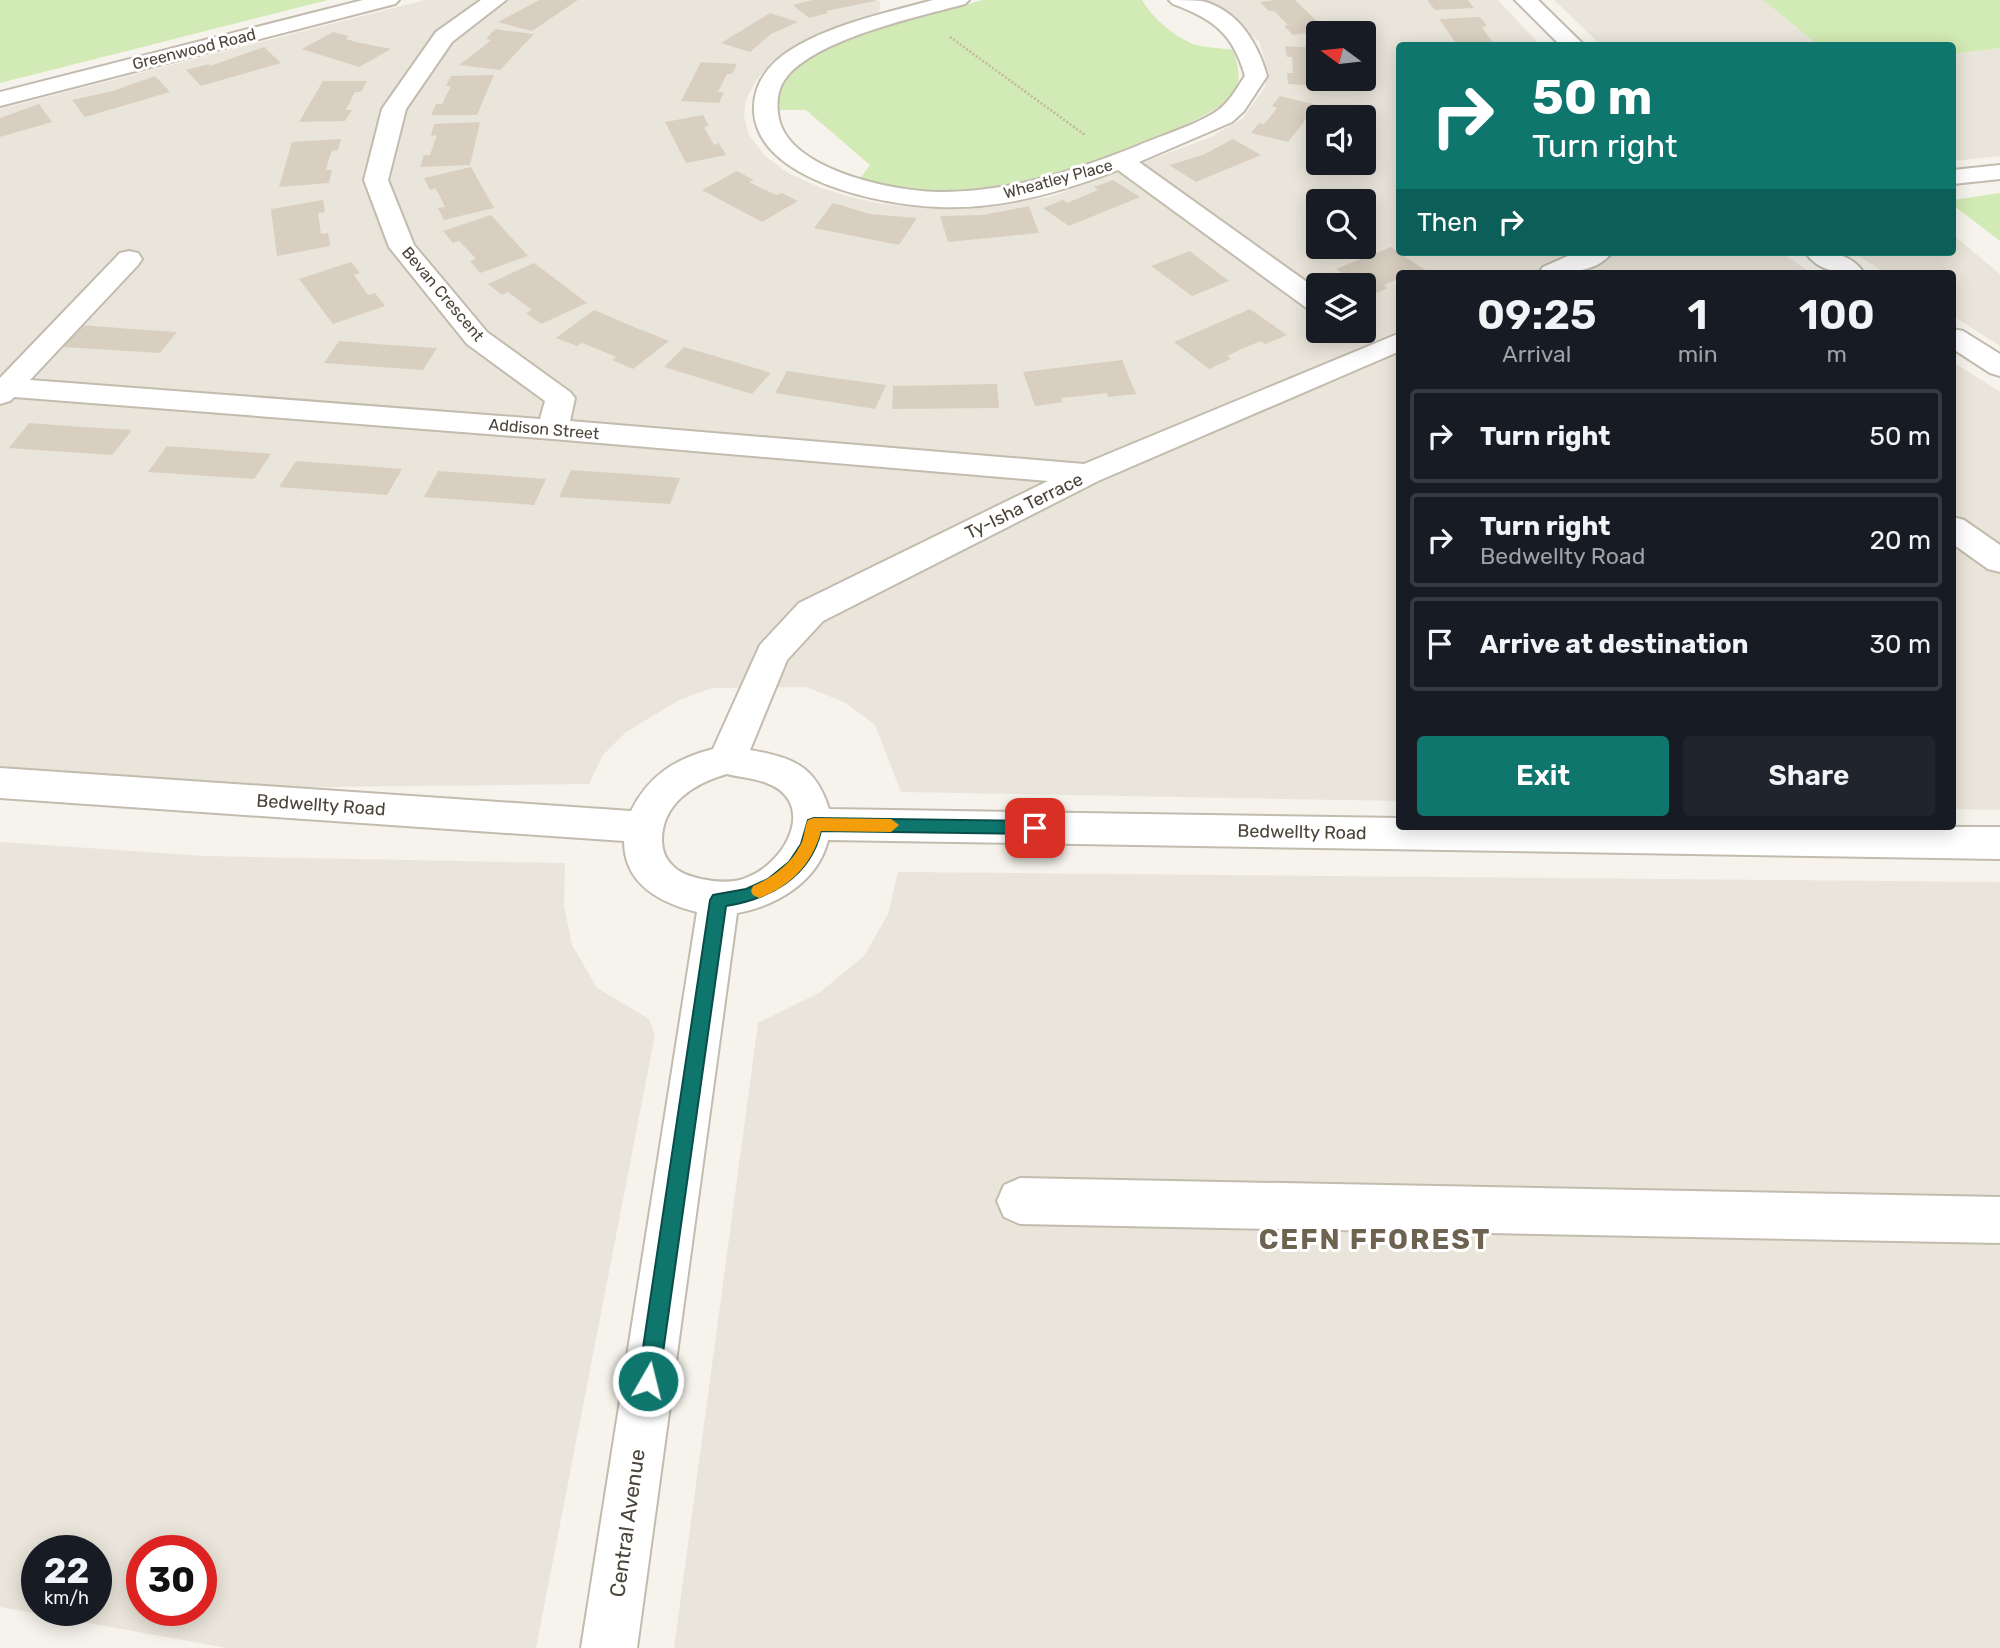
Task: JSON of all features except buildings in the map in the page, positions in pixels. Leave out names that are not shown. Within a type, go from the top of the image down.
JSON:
[{"type":"street","name":"Greenwood Road","points":[[0,99],[388,0]]},
{"type":"street","name":"Bevan Crescent","points":[[495,0],[444,37],[394,109],[376,180],[402,247],[477,338],[560,398],[553,429]]},
{"type":"street","name":"Wheatley Place","points":[[958,0],[908,6],[793,59],[768,83],[763,116],[780,146],[825,176],[879,193],[941,200],[1013,194],[1122,162],[1228,114],[1256,76],[1251,53],[1236,31],[1217,16],[1180,0]]},
{"type":"street","points":[[1527,0],[1570,42]]},
{"type":"street","name":"Wheatley Place","points":[[1122,162],[1306,294]]},
{"type":"street","points":[[1956,177],[2000,172]]},
{"type":"street","points":[[1824,256],[1846,270]]},
{"type":"street","points":[[2,390],[129,259]]},
{"type":"street","points":[[1563,270],[1592,262]]},
{"type":"street","points":[[1956,339],[2000,367]]},
{"type":"street","name":"Ty-Isha Terrace","points":[[727,760],[772,654],[811,612],[1087,474],[1385,346]]},
{"type":"street","name":"Addison Street","points":[[2,390],[553,429],[1087,474]]},
{"type":"street","points":[[1956,530],[2000,561]]},
{"type":"street","points":[[727,760],[754,761],[779,769],[799,783],[811,802],[814,824],[809,846],[795,867],[774,884],[748,896],[719,900],[691,897],[668,886],[651,870],[642,849],[642,827],[649,807],[663,790],[681,776],[704,765],[727,760]]},
{"type":"street","name":"Bedwellty Road","points":[[0,783],[642,827]]},
{"type":"street","name":"Bedwellty Road","points":[[814,824],[2000,843]]},
{"type":"street","name":"Central Avenue","points":[[609,1648],[719,900]]},
{"type":"street","points":[[1020,1202],[2000,1220]]},
{"type":"path","points":[[908,6],[1122,162]]},
{"type":"shaded area","points":[[425,0],[877,0],[880,2],[880,10],[873,16],[799,44],[773,60],[755,82],[746,100],[744,116],[749,135],[765,156],[788,173],[821,188],[882,204],[927,209],[961,209],[1050,197],[1211,137],[1243,118],[1265,87],[1266,65],[1259,41],[1211,4],[1199,0],[1498,0],[1537,42],[1396,42],[1396,256],[1786,256],[1807,270],[1396,270],[1396,801],[901,792],[875,725],[846,703],[806,687],[712,688],[679,700],[625,733],[603,755],[589,784],[234,788],[0,769],[0,109]]},
{"type":"shaded area","points":[[1554,0],[1763,0],[1814,42],[1598,42]]},
{"type":"shaded area","points":[[2000,48],[2000,156],[1956,161],[1956,54]]},
{"type":"shaded area","points":[[1956,237],[2000,274],[2000,346],[1956,318],[1956,270],[1880,270],[1859,256],[1956,256]]},
{"type":"shaded area","points":[[1956,364],[2000,392],[2000,810],[1956,809]]},
{"type":"shaded area","points":[[0,842],[206,856],[565,863],[564,906],[572,945],[597,988],[649,1019],[655,1035],[536,1648],[227,1648],[105,1626],[112,1626],[112,1535],[21,1535],[21,1611],[0,1607]]},
{"type":"shaded area","points":[[898,872],[2000,882],[2000,1648],[674,1648],[758,1023],[819,993],[864,956],[888,914]]},
{"type":"green space","points":[[0,0],[328,0],[0,83]]},
{"type":"green space","points":[[983,0],[1142,0],[1158,20],[1186,41],[1233,50],[1238,67],[1238,84],[1232,95],[1218,107],[1127,150],[1027,184],[970,194],[933,192],[859,180],[870,165],[806,110],[778,110],[781,84],[795,69],[816,55],[873,31]]},
{"type":"green space","points":[[1763,0],[2000,0],[2000,48],[1956,54],[1956,42],[1814,42]]},
{"type":"green space","points":[[2000,193],[2000,241],[1956,207],[1956,200]]},
{"type":"slow traffic","points":[[759,891],[774,884],[795,867],[809,846],[814,824],[891,825]]},
{"type":"district","name":"CEFN FFOREST","points":[[1375,1239]]},
{"type":"route","points":[[648,1381],[719,900],[748,896],[774,884],[795,867],[809,846],[814,824],[1035,828]]}]
